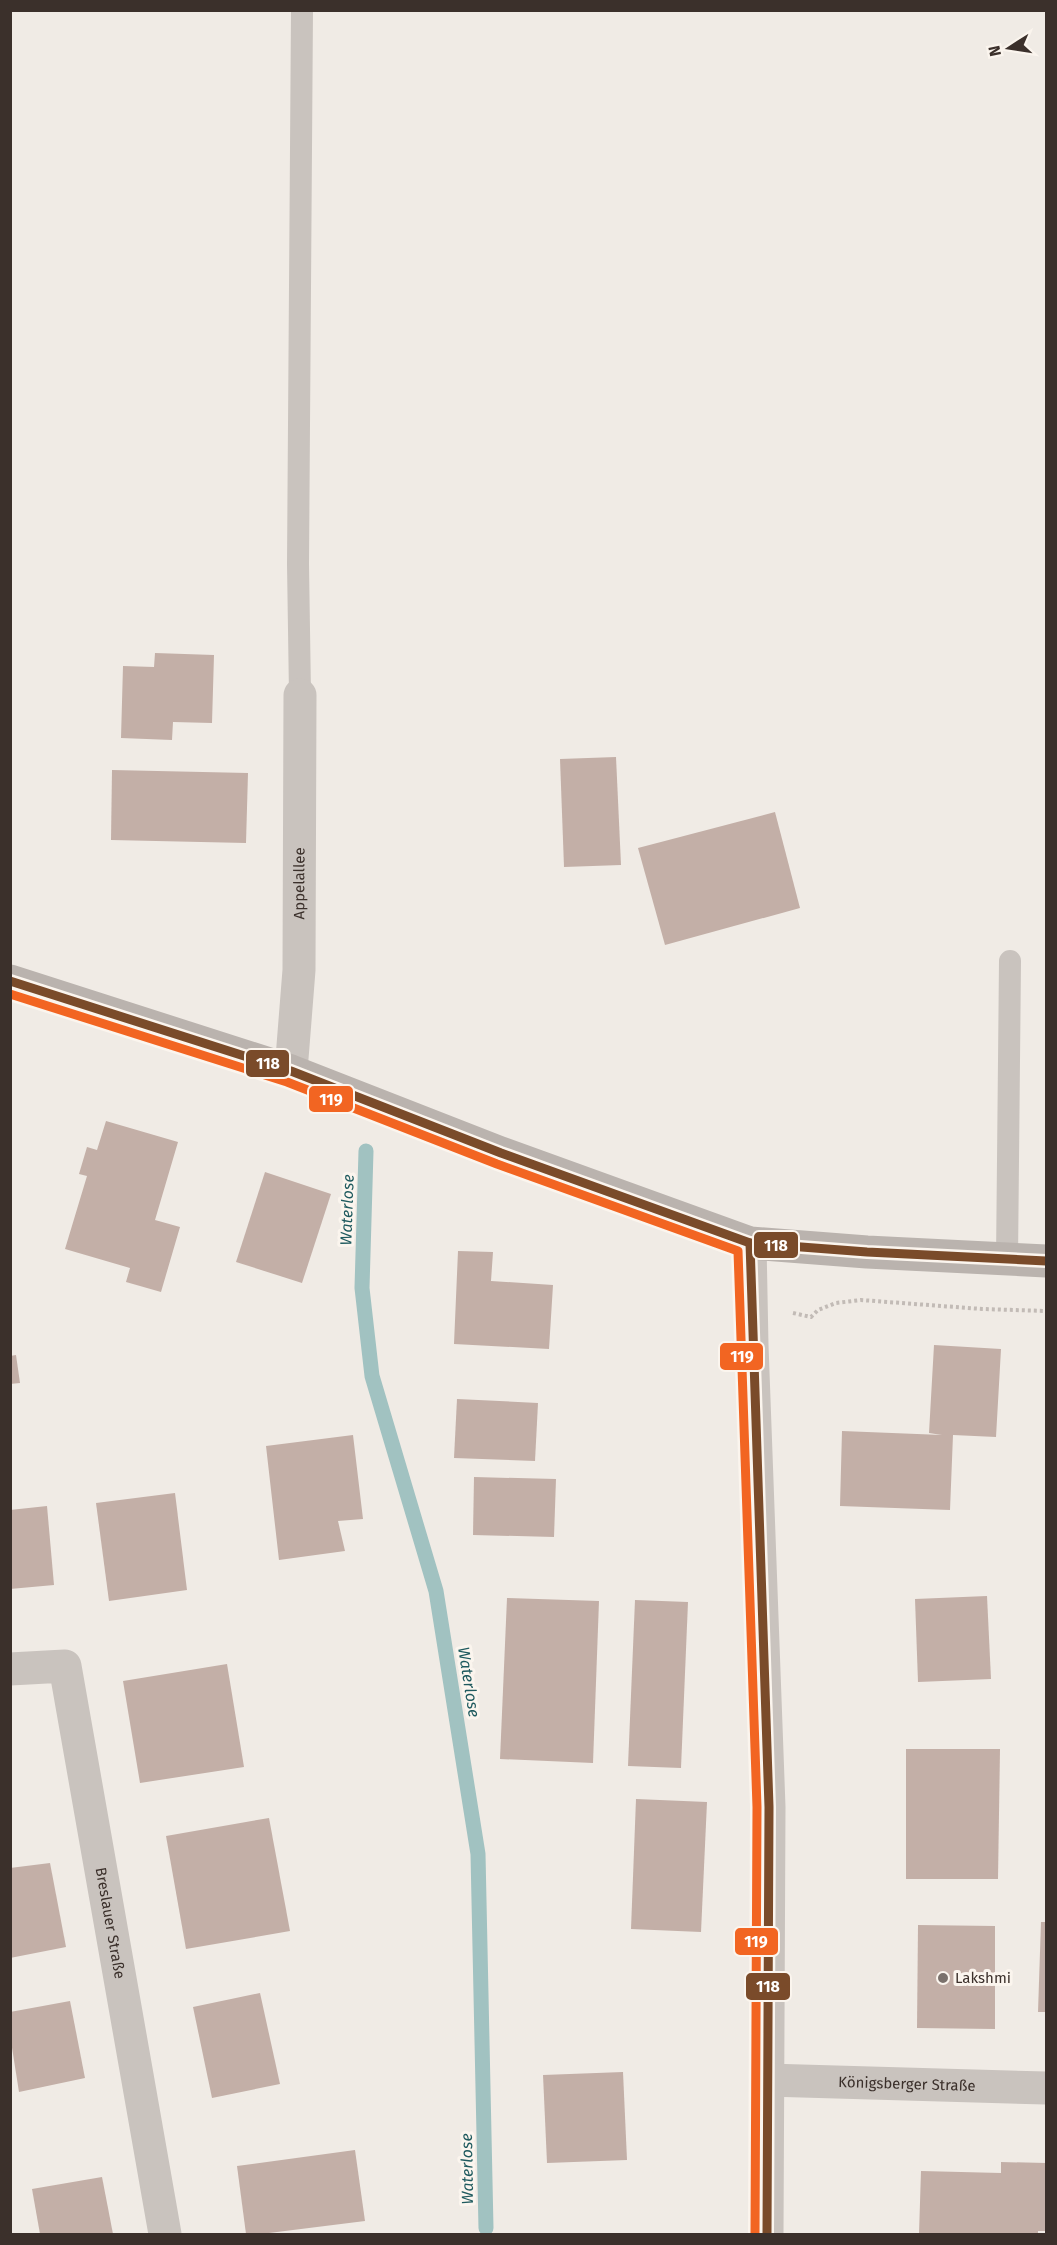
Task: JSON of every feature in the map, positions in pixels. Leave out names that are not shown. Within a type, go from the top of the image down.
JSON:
[{"type":"main road","points":[[10,981],[291,1071],[501,1153],[750,1243],[867,1252],[1047,1261]]},
{"type":"street","name":"Appelallee","points":[[291,1071],[299,970],[300,695]]},
{"type":"street","points":[[750,1243],[769,1807],[767,2235]]},
{"type":"street","name":"Breslauer Straße","points":[[10,1669],[65,1666],[165,2235]]},
{"type":"street","name":"Königsberger Straße","points":[[767,2080],[1047,2088]]},
{"type":"lane","points":[[300,695],[298,564],[302,10]]},
{"type":"lane","points":[[1007,1260],[1010,961]]},
{"type":"path","points":[[751,1303],[811,1317],[818,1310],[836,1303],[861,1300],[982,1309],[1047,1311]]},
{"type":"building","points":[[155,653],[214,655],[212,723],[173,722],[172,740],[121,738],[123,666],[154,667]]},
{"type":"building","points":[[616,757],[621,865],[564,867],[560,759]]},
{"type":"building","points":[[112,770],[248,773],[246,843],[111,840]]},
{"type":"building","points":[[775,812],[800,908],[665,945],[638,848]]},
{"type":"building","points":[[106,1121],[178,1142],[155,1220],[180,1227],[161,1292],[126,1282],[130,1268],[65,1249],[87,1176],[79,1174],[87,1147],[97,1150]]},
{"type":"building","points":[[265,1172],[331,1194],[302,1283],[236,1262]]},
{"type":"building","points":[[458,1251],[493,1252],[491,1281],[553,1285],[549,1349],[454,1344]]},
{"type":"building","points":[[934,1345],[1001,1349],[996,1437],[953,1435],[950,1510],[840,1506],[842,1431],[942,1435],[929,1433]]},
{"type":"building","points":[[16,1355],[20,1383],[10,1384],[10,1356]]},
{"type":"building","points":[[457,1399],[538,1403],[535,1461],[454,1458]]},
{"type":"building","points":[[353,1435],[363,1519],[338,1521],[345,1551],[279,1560],[266,1446]]},
{"type":"building","points":[[474,1477],[556,1479],[554,1537],[473,1535]]},
{"type":"building","points":[[175,1493],[187,1590],[109,1601],[96,1503]]},
{"type":"building","points":[[47,1506],[54,1585],[10,1589],[10,1510]]},
{"type":"building","points":[[987,1596],[991,1679],[918,1682],[915,1599]]},
{"type":"building","points":[[507,1598],[599,1601],[593,1763],[500,1759]]},
{"type":"building","points":[[635,1600],[688,1602],[681,1768],[628,1766]]},
{"type":"building","points":[[227,1664],[244,1767],[140,1783],[123,1681]]},
{"type":"building","points":[[906,1749],[1000,1749],[998,1879],[906,1879]]},
{"type":"building","points":[[636,1799],[707,1802],[701,1932],[631,1929]]},
{"type":"building","points":[[269,1818],[290,1931],[186,1949],[166,1836]]},
{"type":"building","points":[[50,1863],[66,1947],[10,1958],[10,1868]]},
{"type":"building","points":[[1041,1922],[1046,1922],[1046,2012],[1038,2012]]},
{"type":"building","points":[[918,1925],[995,1926],[995,2029],[917,2028]]},
{"type":"building","points":[[260,1993],[280,2084],[212,2098],[193,2007]]},
{"type":"building","points":[[70,2001],[85,2078],[19,2092],[10,2035],[10,2012]]},
{"type":"building","points":[[623,2072],[627,2160],[547,2163],[543,2075]]},
{"type":"building","points":[[355,2150],[365,2221],[246,2234],[237,2166]]},
{"type":"building","points":[[1001,2162],[1046,2163],[1046,2231],[1038,2231],[1038,2234],[919,2234],[921,2171],[1001,2173]]},
{"type":"building","points":[[102,2177],[113,2234],[40,2234],[32,2189]]},
{"type":"waterway","name":"Waterlose","points":[[366,1151],[362,1288],[372,1376],[436,1591],[478,1854],[486,2228]]},
{"type":"transit line","name":"118","points":[[10,981],[291,1071],[501,1153],[750,1243],[867,1252],[1046,1261]]},
{"type":"transit line","name":"119","points":[[10,994],[287,1082],[497,1164],[738,1251],[757,1807],[755,2234]]},
{"type":"transit line","name":"118","points":[[750,1243],[769,1807],[767,2234]]},
{"type":"place","name":"Lakshmi","points":[[943,1978]]}]
